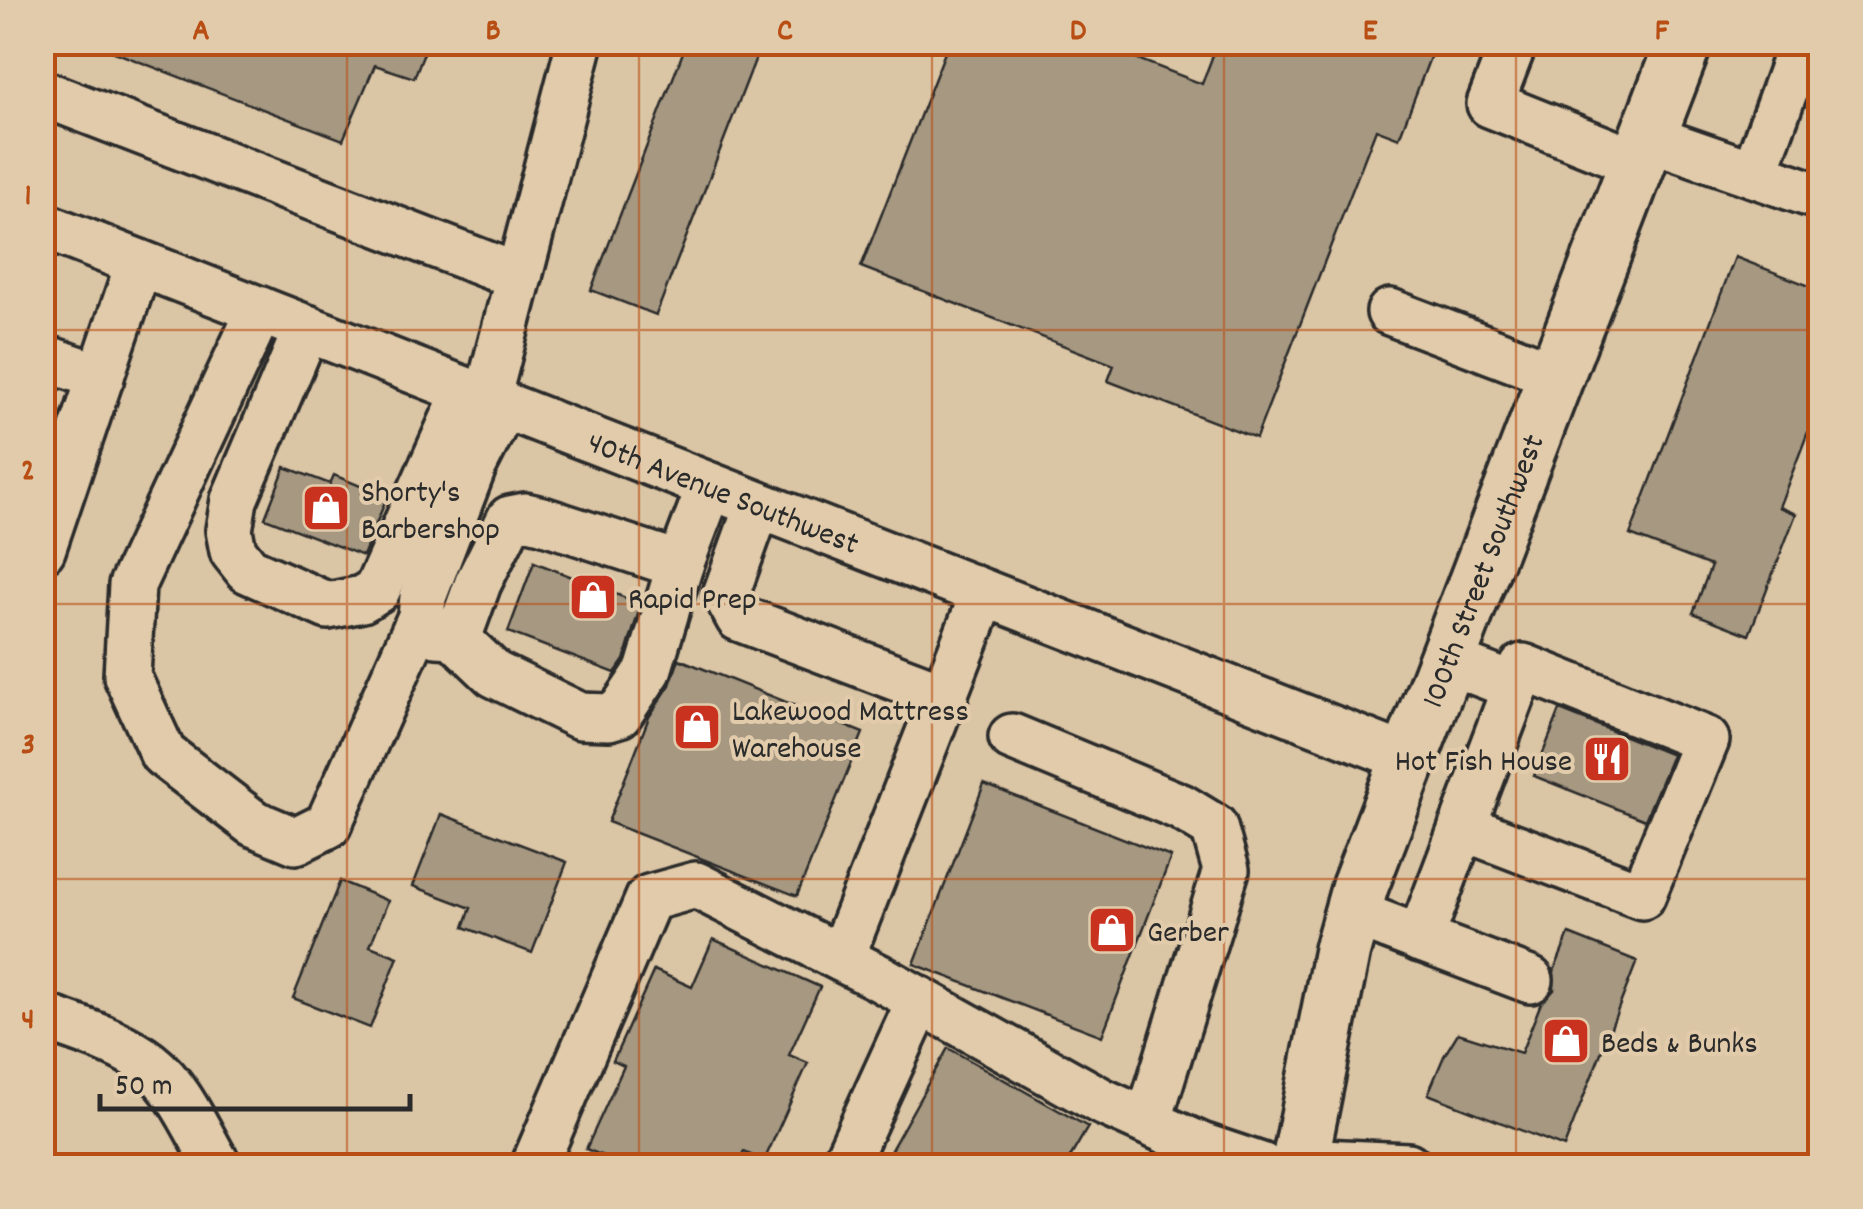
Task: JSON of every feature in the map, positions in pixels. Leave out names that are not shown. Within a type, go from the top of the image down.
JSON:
[{"type":"main road","name":"100th Street Southwest","points":[[1287,1165],[1353,913],[1407,758],[1684,42]]},
{"type":"street","points":[[580,42],[463,492],[422,598],[437,626],[494,674],[580,716],[619,714],[648,671],[680,565],[710,486]]},
{"type":"street","points":[[1514,42],[1490,104],[1642,150],[1754,174],[1820,197]]},
{"type":"street","points":[[1754,174],[1802,42]]},
{"type":"street","points":[[42,92],[519,277]]},
{"type":"street","name":"40th Avenue Southwest","points":[[42,225],[1407,758]]},
{"type":"street","points":[[42,550],[139,263]]},
{"type":"street","points":[[260,310],[132,585],[127,676],[163,754],[252,823],[296,841],[328,824],[437,626]]},
{"type":"street","points":[[1390,312],[1555,374]]},
{"type":"street","points":[[307,328],[234,500],[229,530],[233,551],[248,570],[328,606],[362,599],[377,590],[486,398]]},
{"type":"street","points":[[42,357],[101,377]]},
{"type":"street","points":[[758,504],[726,594],[739,618],[944,696]]},
{"type":"street","points":[[437,626],[462,627],[478,582],[510,519],[525,516],[542,520],[680,565]]},
{"type":"street","points":[[840,958],[984,593]]},
{"type":"street","points":[[1445,660],[1516,688]]},
{"type":"street","points":[[1420,939],[1462,827],[1516,688],[1523,667],[1706,740],[1642,896],[1462,827]]},
{"type":"street","points":[[1012,737],[1181,807],[1214,827],[1226,870],[1148,1122]]},
{"type":"street","points":[[534,1166],[649,898],[696,885],[920,1000],[1101,1101],[1201,1146],[1287,1165],[1408,1166]]},
{"type":"street","points":[[1353,913],[1530,980]]},
{"type":"street","points":[[844,1166],[920,1000]]},
{"type":"street","points":[[42,1016],[117,1045],[151,1065],[176,1095],[218,1166]]},
{"type":"building","points":[[428,42],[414,78],[375,65],[343,140],[96,45]]},
{"type":"building","points":[[687,42],[762,42],[656,315],[591,290]]},
{"type":"building","points":[[949,42],[1094,42],[1202,84],[1218,42],[1436,42],[1399,138],[1376,129],[1256,438],[1108,381],[1114,365],[861,267]]},
{"type":"building","points":[[1735,257],[1820,290],[1820,401],[1779,507],[1796,514],[1749,635],[1693,613],[1711,566],[1630,535]]},
{"type":"building","name":"Shorty's Barbershop","points":[[285,467],[330,484],[334,475],[387,497],[363,556],[265,518]]},
{"type":"building","points":[[534,562],[641,604],[624,660],[615,673],[508,632]]},
{"type":"building","points":[[679,659],[863,733],[797,896],[608,822],[649,717],[670,685]]},
{"type":"building","name":"Hot Fish House","points":[[1560,710],[1672,755],[1645,820],[1534,776]]},
{"type":"building","points":[[984,784],[1171,857],[1102,1036],[914,964]]},
{"type":"building","points":[[441,814],[567,862],[532,953],[464,927],[471,908],[413,886]]},
{"type":"building","points":[[340,881],[388,901],[370,946],[398,957],[370,1028],[293,998]]},
{"type":"building","name":"Beds & Bunks","points":[[1569,934],[1637,961],[1564,1147],[1428,1094],[1458,1033],[1521,1053],[1541,1003],[1554,990],[1554,971]]},
{"type":"building","points":[[713,939],[820,987],[789,1055],[808,1063],[764,1161],[744,1152],[737,1166],[627,1166],[586,1149],[624,1066],[613,1061],[654,970],[692,987]]},
{"type":"building","points":[[948,1048],[1088,1127],[1065,1166],[882,1166]]},
{"type":"place","name":"Shorty's Barbershop","points":[[326,508]]},
{"type":"place","name":"Rapid Prep","points":[[593,597]]},
{"type":"place","name":"Lakewood Mattress Warehouse","points":[[697,727]]},
{"type":"place","name":"Hot Fish House","points":[[1607,759]]},
{"type":"place","name":"Gerber","points":[[1112,930]]},
{"type":"place","name":"Beds & Bunks","points":[[1566,1041]]}]
